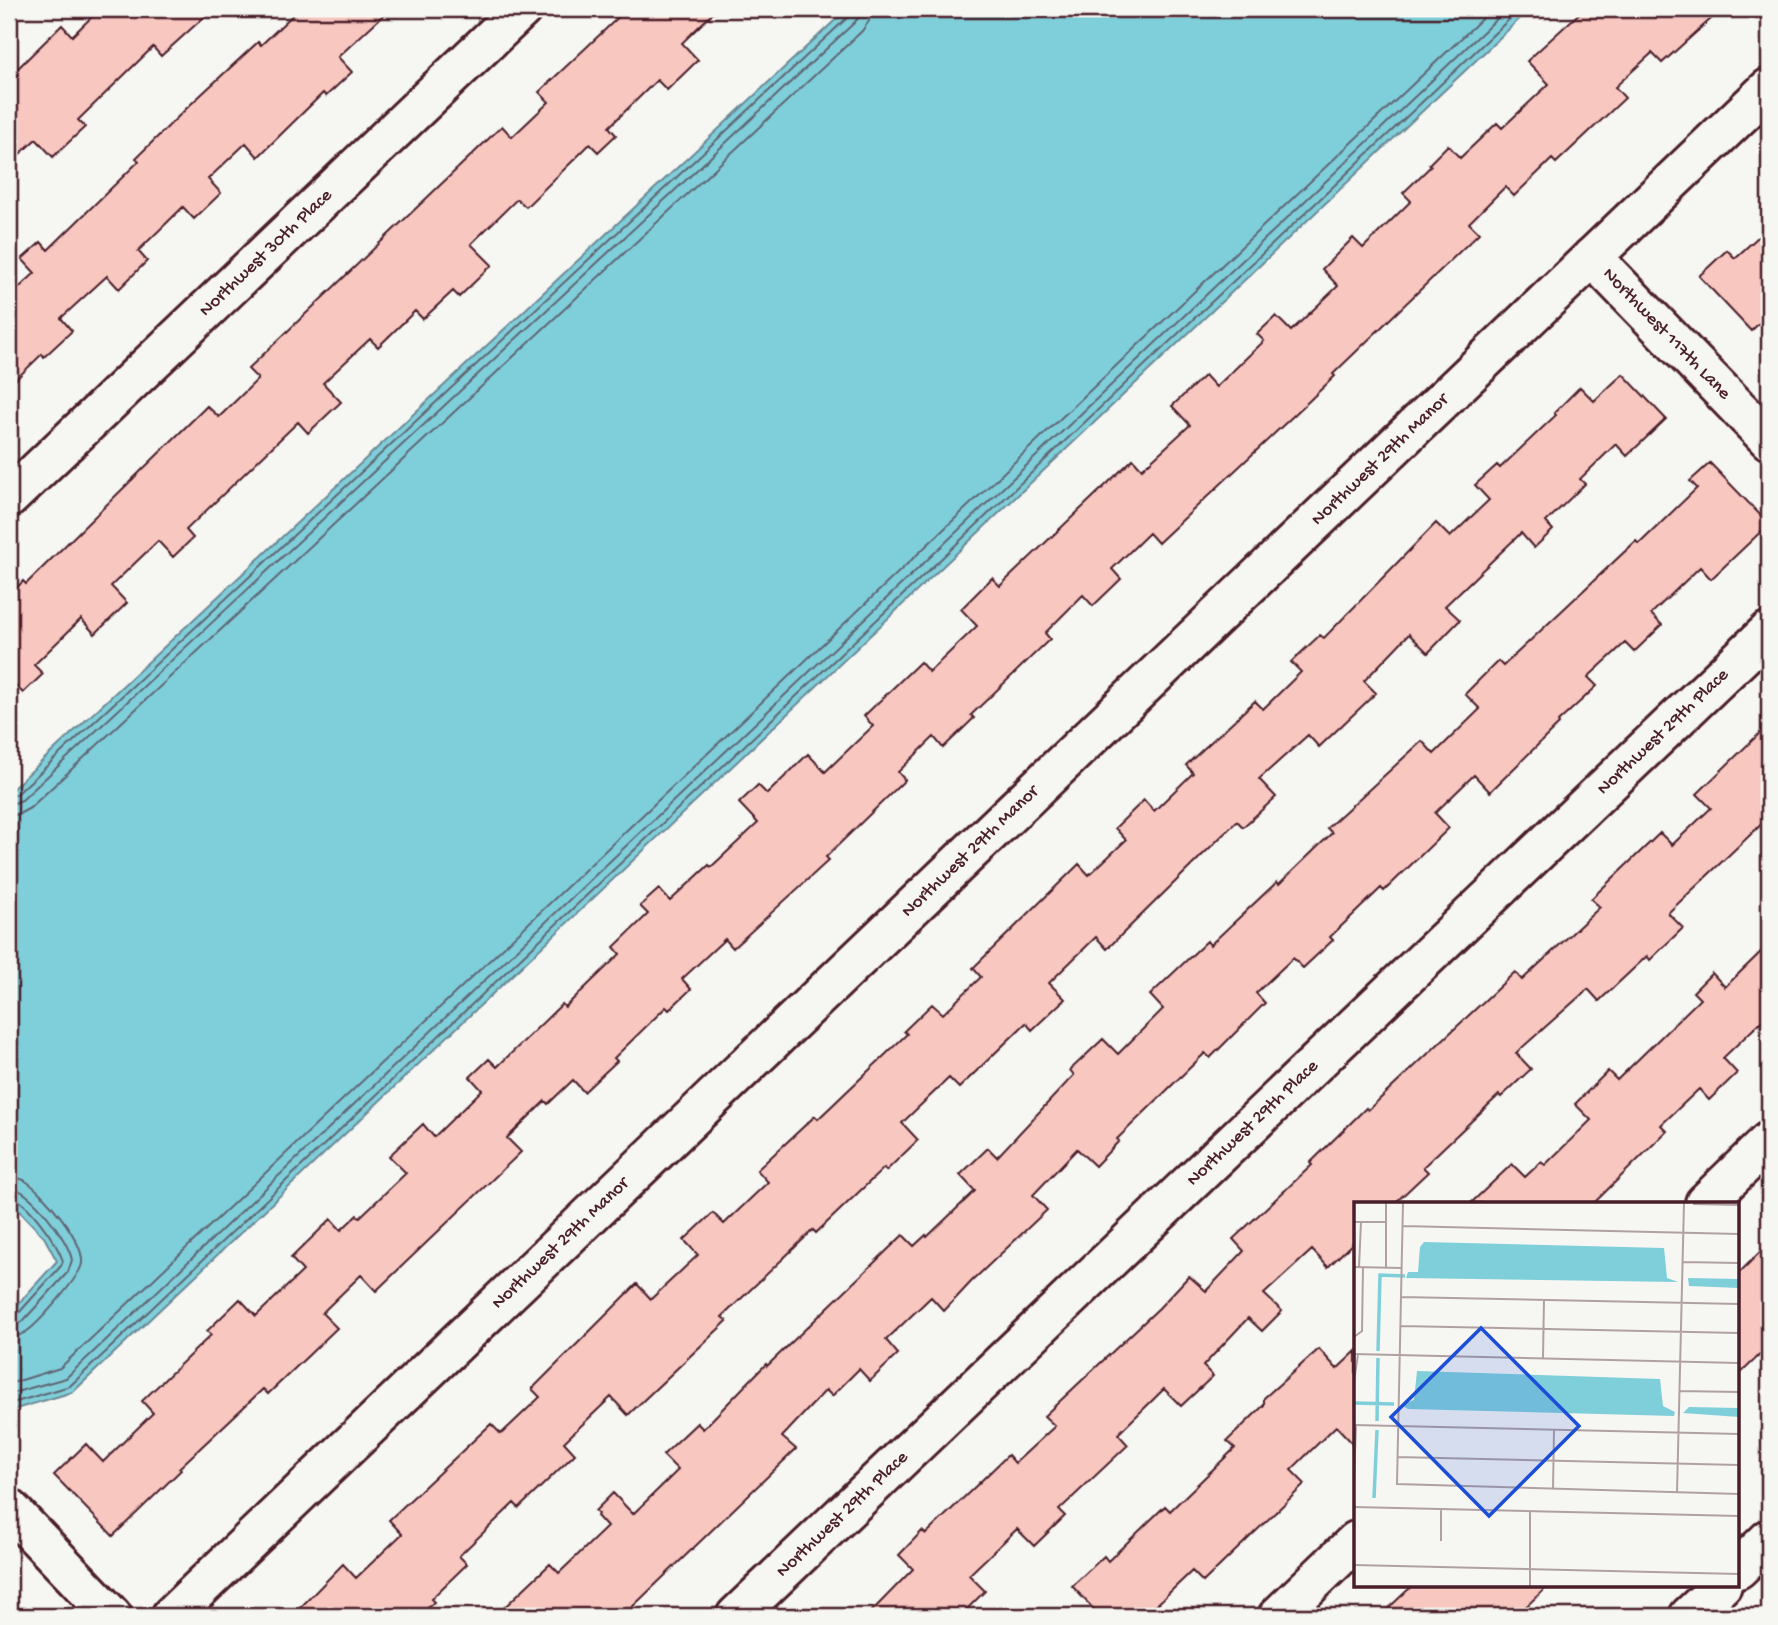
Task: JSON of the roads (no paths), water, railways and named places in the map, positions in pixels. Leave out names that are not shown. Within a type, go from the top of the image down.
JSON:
[{"type":"street","name":"Northwest 30th Place","points":[[9,498],[522,9]]},
{"type":"street","name":"Northwest 29th Manor","points":[[171,1616],[1769,88]]},
{"type":"street","name":"Northwest 117th Lane","points":[[1592,257],[1769,440]]},
{"type":"street","name":"Northwest 29th Place","points":[[736,1616],[1769,631]]},
{"type":"street","points":[[1706,1202],[1769,1141]]},
{"type":"street","points":[[9,1508],[112,1616]]},
{"type":"street","points":[[1740,1567],[1769,1539]]},
{"type":"street","points":[[1278,1616],[1354,1543]]},
{"type":"street","points":[[1693,1615],[1721,1586]]},
{"type":"water","points":[[847,9],[1530,9],[73,1392],[9,1411],[9,1314],[57,1261],[44,1237],[9,1200],[9,792]]}]
